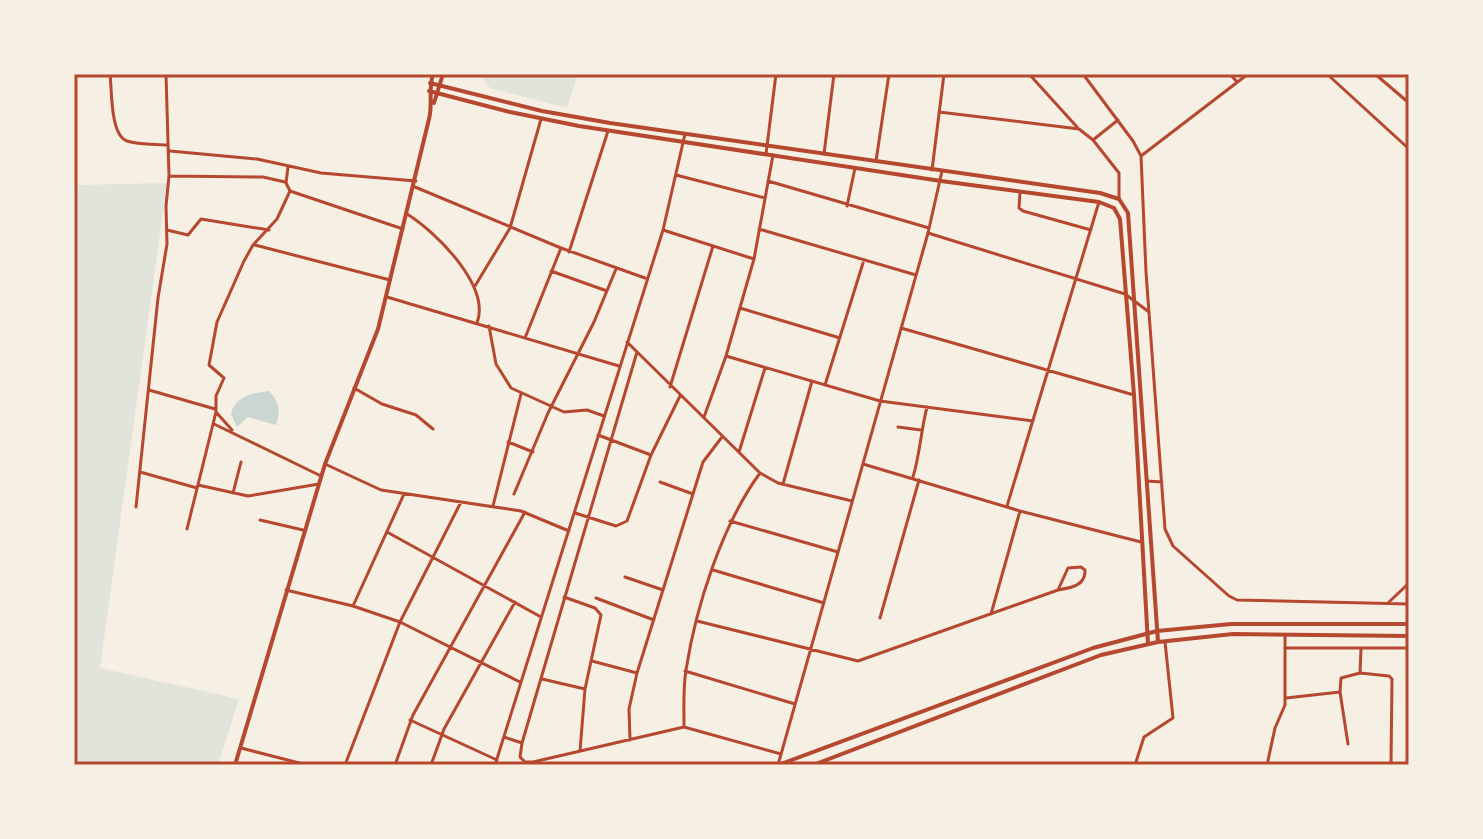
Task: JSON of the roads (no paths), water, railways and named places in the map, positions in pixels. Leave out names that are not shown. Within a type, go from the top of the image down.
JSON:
[{"type":"street","points":[[110,74],[114,119],[119,135],[129,142],[257,159],[321,173],[415,184],[510,228],[646,278]]},
{"type":"street","points":[[136,507],[167,230],[166,74]]},
{"type":"street","points":[[432,105],[429,91],[433,74]]},
{"type":"street","points":[[235,765],[321,476],[369,353],[387,297],[432,105],[439,93],[443,74]]},
{"type":"street","points":[[766,154],[776,74]]},
{"type":"street","points":[[824,154],[834,74]]},
{"type":"street","points":[[876,162],[889,74]]},
{"type":"street","points":[[932,170],[944,74]]},
{"type":"street","points":[[1029,74],[1093,140],[1119,173],[1119,199],[1128,213],[1136,301],[1158,642]]},
{"type":"street","points":[[1083,74],[1141,156],[1165,529],[1173,546],[1229,596],[1244,602],[1409,604]]},
{"type":"street","points":[[1230,74],[1237,82]]},
{"type":"street","points":[[1141,156],[1248,74]]},
{"type":"street","points":[[1327,74],[1409,149]]},
{"type":"street","points":[[1375,74],[1409,103]]},
{"type":"street","points":[[430,83],[542,111],[1100,193],[1119,199]]},
{"type":"street","points":[[429,91],[541,119],[608,131],[1099,202],[1114,208],[1120,219],[1134,395],[1148,644]]},
{"type":"street","points":[[939,112],[1079,129]]},
{"type":"street","points":[[475,286],[510,228],[541,119]]},
{"type":"street","points":[[1093,140],[1118,120]]},
{"type":"street","points":[[569,252],[608,131]]},
{"type":"street","points":[[410,720],[496,762],[663,230],[685,134]]},
{"type":"street","points":[[703,419],[726,356],[754,259],[773,155]]},
{"type":"street","points":[[288,167],[286,183],[290,191],[403,229]]},
{"type":"street","points":[[847,206],[855,168]]},
{"type":"street","points":[[778,765],[943,171]]},
{"type":"street","points":[[676,175],[765,198]]},
{"type":"street","points":[[169,176],[263,177],[286,183]]},
{"type":"street","points":[[768,181],[929,228]]},
{"type":"street","points":[[187,529],[214,424],[216,396],[224,378],[209,365],[217,322],[253,245],[277,219],[290,191]]},
{"type":"street","points":[[1020,192],[1019,208],[1023,211],[1091,230]]},
{"type":"street","points":[[1007,506],[1099,202]]},
{"type":"street","points":[[407,214],[435,236],[475,286],[481,303],[477,323]]},
{"type":"street","points":[[167,230],[188,235],[201,219],[269,230]]},
{"type":"street","points":[[759,229],[916,275]]},
{"type":"street","points":[[663,230],[754,259]]},
{"type":"street","points":[[928,233],[1125,294],[1149,312]]},
{"type":"street","points":[[253,245],[390,280]]},
{"type":"street","points":[[670,387],[713,246]]},
{"type":"street","points":[[525,338],[561,248]]},
{"type":"street","points":[[825,385],[864,261]]},
{"type":"street","points":[[514,494],[616,269]]},
{"type":"street","points":[[551,271],[607,291]]},
{"type":"street","points":[[387,297],[619,366]]},
{"type":"street","points":[[740,308],[840,338]]},
{"type":"street","points":[[489,326],[496,364],[509,386],[566,413],[587,410],[604,416]]},
{"type":"street","points":[[901,328],[1134,395]]},
{"type":"street","points":[[627,341],[760,473],[783,484],[852,501]]},
{"type":"street","points":[[637,352],[520,757],[525,762],[533,762],[684,727],[781,754]]},
{"type":"street","points":[[726,356],[880,401],[1033,421]]},
{"type":"street","points":[[738,452],[765,368]]},
{"type":"street","points":[[783,484],[812,381]]},
{"type":"street","points":[[354,388],[382,404],[416,415],[433,429]]},
{"type":"street","points":[[149,390],[216,410],[232,431]]},
{"type":"street","points":[[493,506],[521,394]]},
{"type":"street","points":[[575,513],[616,526],[627,521],[651,455],[680,396]]},
{"type":"street","points":[[913,478],[927,407]]},
{"type":"street","points":[[214,424],[321,476]]},
{"type":"street","points":[[898,427],[921,430]]},
{"type":"street","points":[[598,435],[651,455]]},
{"type":"street","points":[[630,740],[629,709],[637,673],[706,456],[722,437]]},
{"type":"street","points":[[508,442],[533,452]]},
{"type":"street","points":[[233,493],[241,462]]},
{"type":"street","points":[[325,464],[375,488],[525,512],[569,531]]},
{"type":"street","points":[[863,464],[1020,511],[1141,542]]},
{"type":"street","points":[[140,472],[248,496],[319,484]]},
{"type":"street","points":[[684,727],[685,671],[697,621],[730,521],[760,473]]},
{"type":"street","points":[[880,618],[919,480]]},
{"type":"street","points":[[1147,481],[1162,482]]},
{"type":"street","points":[[660,482],[693,494]]},
{"type":"street","points":[[353,606],[404,494]]},
{"type":"street","points":[[345,765],[400,622],[461,502]]},
{"type":"street","points":[[991,614],[1020,511]]},
{"type":"street","points":[[395,765],[410,720],[525,512]]},
{"type":"street","points":[[260,520],[304,530]]},
{"type":"street","points":[[730,521],[838,552]]},
{"type":"street","points":[[387,532],[541,617]]},
{"type":"street","points":[[697,621],[858,661],[1078,585],[1085,570],[1081,567],[1068,568],[1058,590]]},
{"type":"street","points":[[713,570],[824,603]]},
{"type":"street","points":[[625,577],[663,590]]},
{"type":"street","points":[[1388,603],[1409,583]]},
{"type":"street","points":[[286,590],[353,606],[400,622],[521,682]]},
{"type":"street","points":[[564,597],[595,608],[601,615],[585,689],[580,751]]},
{"type":"street","points":[[596,598],[654,620]]},
{"type":"street","points":[[431,765],[441,736],[515,602]]},
{"type":"street","points":[[778,765],[1065,658],[1146,633],[1231,624],[1409,624]]},
{"type":"street","points":[[813,765],[1101,655],[1148,644],[1233,634],[1409,636]]},
{"type":"street","points":[[1267,765],[1286,698],[1285,635]]},
{"type":"street","points":[[1395,636],[1396,647]]},
{"type":"street","points":[[1135,765],[1144,737],[1173,718],[1165,642]]},
{"type":"street","points":[[1360,673],[1361,647]]},
{"type":"street","points":[[1285,648],[1409,648]]},
{"type":"street","points":[[592,661],[637,673]]},
{"type":"street","points":[[685,671],[795,704]]},
{"type":"street","points":[[1348,744],[1340,692],[1343,676],[1360,673],[1389,676],[1392,679],[1391,765]]},
{"type":"street","points":[[541,678],[585,689]]},
{"type":"street","points":[[1286,698],[1340,692]]},
{"type":"street","points":[[504,737],[522,743]]},
{"type":"street","points":[[239,748],[307,765]]},
{"type":"street","points":[[835,756],[838,764]]},
{"type":"street","points":[[275,765],[277,757]]}]
